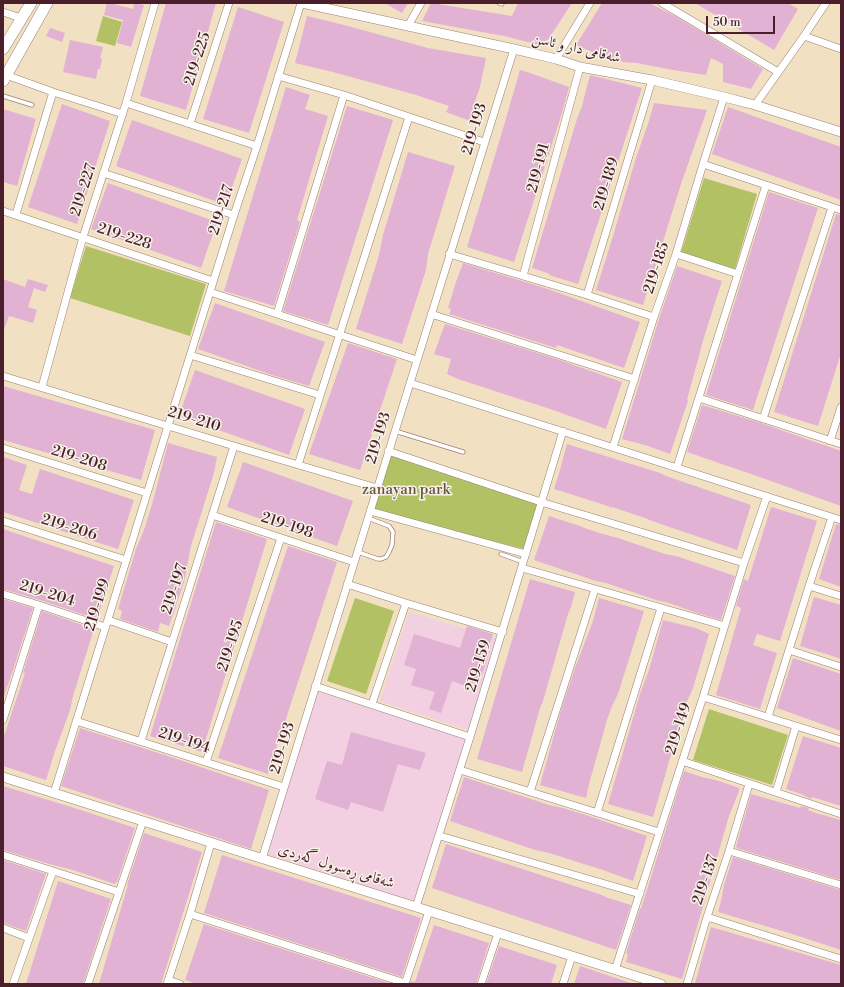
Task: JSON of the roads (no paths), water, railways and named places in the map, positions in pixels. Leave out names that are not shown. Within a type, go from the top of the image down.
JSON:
[{"type":"main road","points":[[3,49],[31,3]]},
{"type":"main road","points":[[5,78],[47,3]]},
{"type":"main road","points":[[38,18],[51,3]]},
{"type":"street","name":"219-227","points":[[42,387],[83,238],[123,114],[156,3]]},
{"type":"street","name":"219-225","points":[[190,124],[230,3]]},
{"type":"street","name":"شەقامی دار و ئاسن","points":[[302,3],[514,49],[556,59],[580,67],[652,80],[724,97],[755,105],[841,132]]},
{"type":"street","name":"219-217","points":[[168,426],[302,3]]},
{"type":"street","points":[[408,26],[421,3]]},
{"type":"street","points":[[556,59],[590,3]]},
{"type":"street","points":[[662,3],[778,72]]},
{"type":"street","points":[[755,105],[804,36],[825,3]]},
{"type":"street","points":[[3,12],[21,18]]},
{"type":"street","points":[[804,36],[841,49]]},
{"type":"street","name":"219-193","points":[[262,859],[514,49]]},
{"type":"street","name":"219-191","points":[[523,276],[580,67]]},
{"type":"street","points":[[278,76],[484,142]]},
{"type":"street","points":[[5,78],[123,114]]},
{"type":"street","name":"219-189","points":[[587,295],[652,80]]},
{"type":"street","points":[[16,214],[53,92]]},
{"type":"street","points":[[277,314],[344,96]]},
{"type":"street","name":"219-185","points":[[613,447],[654,317],[676,254],[724,97]]},
{"type":"street","points":[[126,103],[257,146]]},
{"type":"street","points":[[298,465],[409,117]]},
{"type":"street","points":[[703,164],[841,210]]},
{"type":"street","points":[[103,173],[234,215]]},
{"type":"street","points":[[677,467],[766,185]]},
{"type":"street","points":[[763,419],[832,207]]},
{"type":"street","name":"219-228","points":[[3,211],[16,214],[213,281]]},
{"type":"street","points":[[450,254],[587,295],[654,317]]},
{"type":"street","points":[[676,254],[738,274]]},
{"type":"street","points":[[210,292],[417,360]]},
{"type":"street","points":[[431,314],[635,379]]},
{"type":"street","points":[[190,355],[320,396]]},
{"type":"street","name":"219-210","points":[[3,376],[377,488]]},
{"type":"street","points":[[410,383],[841,520]]},
{"type":"street","points":[[699,398],[841,444]]},
{"type":"street","points":[[830,441],[841,407]]},
{"type":"street","name":"219-199","points":[[54,793],[168,426]]},
{"type":"street","name":"219-159","points":[[416,907],[440,836],[563,432]]},
{"type":"street","name":"219-197","points":[[141,741],[234,446]]},
{"type":"street","name":"219-208","points":[[3,448],[147,494]]},
{"type":"street","points":[[388,451],[542,502],[744,563]]},
{"type":"street","name":"219-149","points":[[615,970],[703,697],[744,563],[767,496]]},
{"type":"street","name":"219-198","points":[[212,514],[354,562]]},
{"type":"street","points":[[369,514],[526,554]]},
{"type":"street","points":[[768,717],[832,517]]},
{"type":"street","name":"219-206","points":[[3,521],[126,560]]},
{"type":"street","name":"219-195","points":[[206,762],[281,538]]},
{"type":"street","points":[[523,565],[595,589],[724,626]]},
{"type":"street","points":[[347,584],[503,632]]},
{"type":"street","points":[[809,586],[841,596]]},
{"type":"street","points":[[530,792],[595,589]]},
{"type":"street","name":"219-204","points":[[3,594],[172,642]]},
{"type":"street","points":[[372,704],[406,603]]},
{"type":"street","points":[[3,720],[39,605]]},
{"type":"street","points":[[597,813],[661,608]]},
{"type":"street","points":[[789,650],[841,667]]},
{"type":"street","points":[[316,686],[470,737]]},
{"type":"street","points":[[703,697],[841,740]]},
{"type":"street","name":"219-194","points":[[76,721],[284,787]]},
{"type":"street","points":[[776,792],[796,726]]},
{"type":"street","points":[[682,761],[841,814]]},
{"type":"street","points":[[460,770],[660,832]]},
{"type":"street","name":"شەقامی ڕەسوول گەردی","points":[[3,777],[572,956],[615,970],[641,981],[661,984]]},
{"type":"street","name":"219-137","points":[[687,984],[749,784]]},
{"type":"street","points":[[88,984],[143,821]]},
{"type":"street","points":[[440,836],[640,894]]},
{"type":"street","points":[[180,984],[168,982],[211,843]]},
{"type":"street","points":[[729,851],[841,885]]},
{"type":"street","points":[[3,855],[119,892]]},
{"type":"street","points":[[14,984],[53,871]]},
{"type":"street","points":[[190,914],[405,984],[429,911]]},
{"type":"street","points":[[707,917],[841,959]]},
{"type":"street","points":[[3,928],[29,938]]},
{"type":"street","points":[[481,984],[498,933]]},
{"type":"street","points":[[563,984],[572,956]]},
{"type":"lane","points":[[3,96],[32,105]]},
{"type":"lane","points":[[395,431],[463,452]]},
{"type":"lane","points":[[357,552],[381,559],[386,557],[392,545],[393,532],[389,526],[369,514]]},
{"type":"lane","points":[[501,554],[523,565]]},
{"type":"park label","name":"zanayan park","points":[[406,490]]}]
